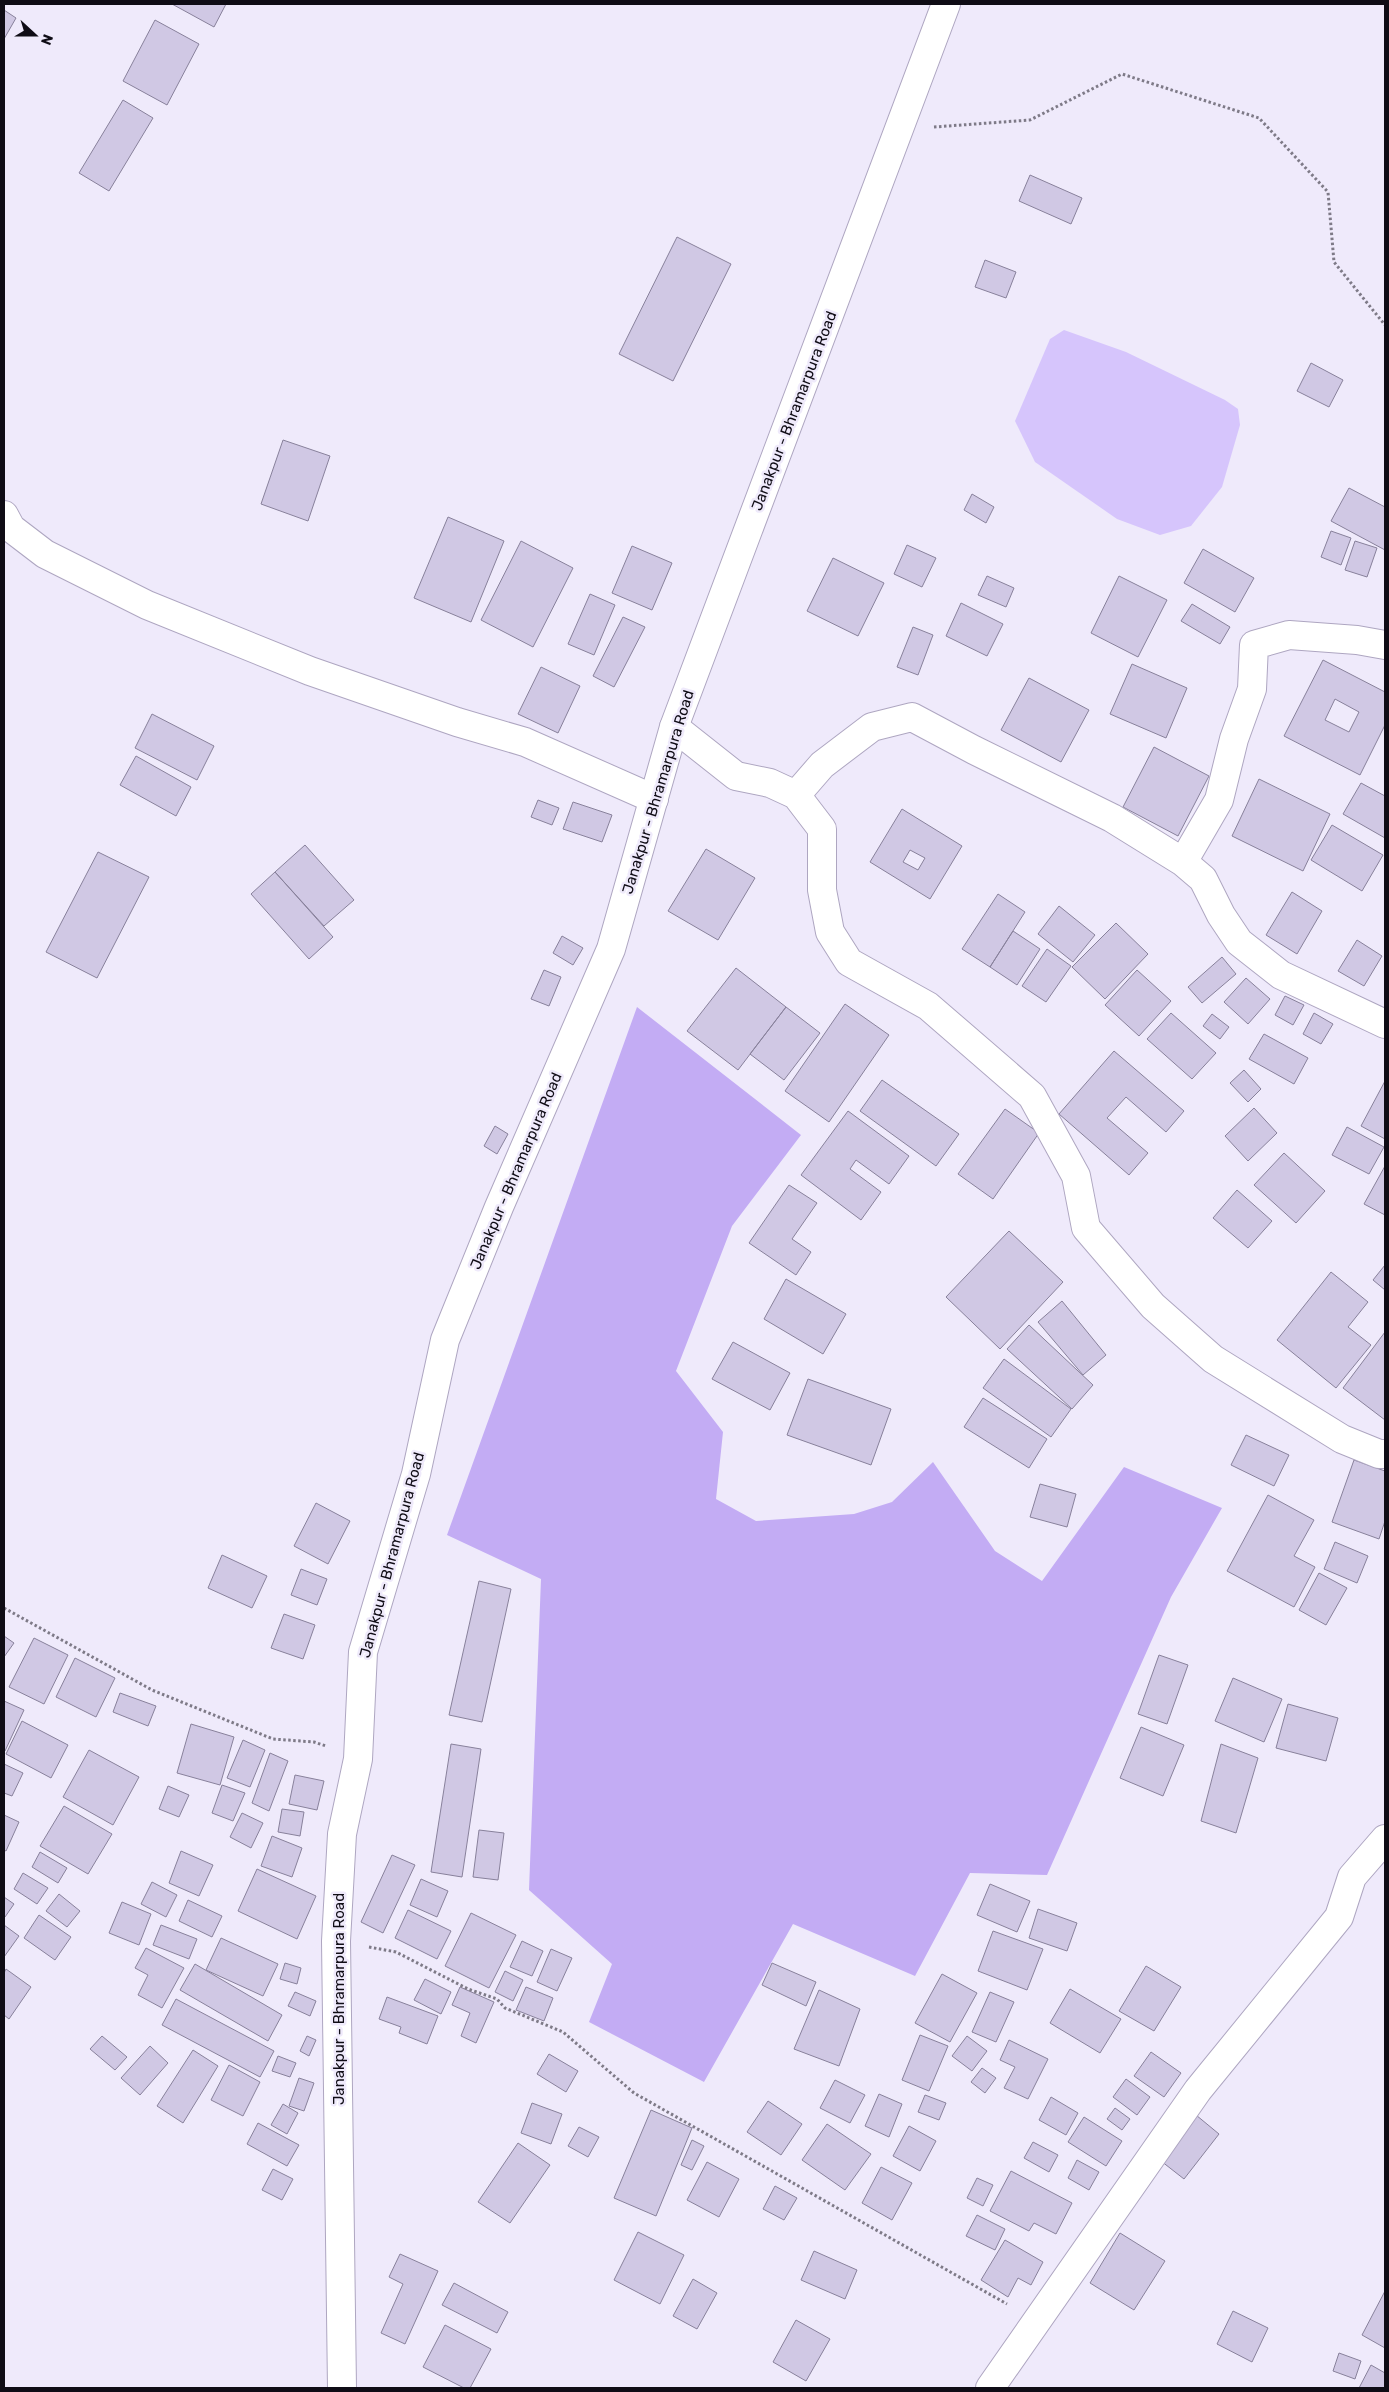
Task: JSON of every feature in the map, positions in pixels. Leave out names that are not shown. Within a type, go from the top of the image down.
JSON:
[{"type":"street","name":"Janakpur - Bhramarpura Road","points":[[342,2388],[336,1941],[342,1834],[358,1759],[363,1652],[416,1474],[445,1340],[499,1208],[611,948],[674,727],[901,129],[946,4]]},
{"type":"street","points":[[4,515],[11,528],[45,554],[147,605],[310,671],[457,722],[525,742],[654,799]]},
{"type":"street","points":[[1183,862],[1219,800],[1234,739],[1252,689],[1254,645],[1289,635],[1357,640],[1385,645]]},
{"type":"street","points":[[796,795],[822,765],[872,728],[912,717],[974,750],[1112,818],[1183,862],[1203,879],[1221,916],[1239,942],[1281,975],[1385,1024]]},
{"type":"street","points":[[674,727],[736,776],[770,783],[796,795],[822,828],[822,890],[830,932],[849,962],[928,1006],[1032,1096],[1076,1176],[1086,1228],[1153,1306],[1213,1360],[1342,1439],[1379,1454],[1385,1454]]},
{"type":"street","points":[[990,2388],[1198,2090],[1339,1917],[1352,1877],[1385,1839]]},
{"type":"path","points":[[901,129],[1030,120],[1122,74],[1259,118],[1328,192],[1334,262],[1385,325]]},
{"type":"path","points":[[4,1608],[152,1690],[273,1739],[314,1742],[358,1759]]},
{"type":"path","points":[[336,1941],[396,1952],[468,1989],[497,1999],[505,2008],[563,2032],[634,2093],[1036,2321]]},
{"type":"shaded area","points":[[1064,330],[1126,352],[1225,400],[1238,409],[1240,425],[1222,487],[1191,526],[1160,535],[1117,519],[1035,462],[1015,421],[1050,339]]},
{"type":"shaded area","points":[[637,1007],[801,1135],[732,1226],[676,1371],[723,1432],[716,1499],[756,1521],[854,1514],[892,1502],[933,1462],[995,1551],[1042,1581],[1124,1467],[1222,1508],[1171,1597],[1047,1875],[970,1873],[915,1976],[793,1924],[704,2082],[589,2022],[612,1964],[529,1890],[541,1579],[447,1535]]},
{"type":"building","points":[[172,4],[226,4],[214,27]]},
{"type":"building","points":[[4,10],[16,18],[4,39]]},
{"type":"building","points":[[155,20],[199,44],[167,105],[123,81]]},
{"type":"building","points":[[123,100],[153,118],[109,191],[79,173]]},
{"type":"building","points":[[1030,175],[1082,198],[1071,224],[1019,201]]},
{"type":"building","points":[[677,237],[731,264],[673,381],[619,354]]},
{"type":"building","points":[[985,260],[1016,272],[1006,298],[975,287]]},
{"type":"building","points":[[1311,363],[1343,380],[1329,407],[1297,391]]},
{"type":"building","points":[[283,440],[330,456],[308,521],[261,504]]},
{"type":"building","points":[[1349,488],[1385,507],[1385,550],[1331,521]]},
{"type":"building","points":[[972,494],[994,507],[986,523],[964,510]]},
{"type":"building","points":[[448,517],[504,541],[471,622],[414,598]]},
{"type":"building","points":[[1331,531],[1351,538],[1341,565],[1321,557]]},
{"type":"building","points":[[521,541],[573,568],[533,647],[481,620]]},
{"type":"building","points":[[1355,541],[1377,548],[1367,577],[1345,570]]},
{"type":"building","points":[[907,545],[936,558],[922,587],[894,574]]},
{"type":"building","points":[[632,546],[672,563],[652,610],[612,593]]},
{"type":"building","points":[[1203,549],[1254,578],[1235,612],[1184,583]]},
{"type":"building","points":[[833,558],[884,583],[858,636],[807,611]]},
{"type":"building","points":[[987,576],[1014,588],[1006,607],[978,595]]},
{"type":"building","points":[[1119,576],[1167,600],[1138,657],[1091,633]]},
{"type":"building","points":[[590,594],[615,605],[594,655],[568,644]]},
{"type":"building","points":[[961,603],[1003,624],[987,656],[946,636]]},
{"type":"building","points":[[1192,604],[1230,627],[1220,644],[1181,621]]},
{"type":"building","points":[[623,617],[645,627],[614,687],[593,676]]},
{"type":"building","points":[[913,627],[933,635],[918,675],[897,667]]},
{"type":"building","points":[[1323,660],[1385,692],[1385,725],[1360,775],[1284,736]],"holes":[[[1335,699],[1359,712],[1349,732],[1325,720]]]},
{"type":"building","points":[[1132,664],[1187,688],[1166,738],[1110,714]]},
{"type":"building","points":[[541,667],[580,686],[558,733],[518,714]]},
{"type":"building","points":[[1029,678],[1089,710],[1061,762],[1001,730]]},
{"type":"building","points":[[152,714],[214,746],[197,780],[135,748]]},
{"type":"building","points":[[1154,747],[1209,776],[1178,836],[1123,807]]},
{"type":"building","points":[[136,756],[191,787],[176,816],[120,785]]},
{"type":"building","points":[[1259,779],[1330,814],[1303,871],[1232,836]]},
{"type":"building","points":[[1361,783],[1385,796],[1385,838],[1343,814]]},
{"type":"building","points":[[538,800],[559,808],[552,825],[531,817]]},
{"type":"building","points":[[573,802],[612,815],[602,842],[563,829]]},
{"type":"building","points":[[902,809],[962,846],[930,899],[870,862]],"holes":[[[910,850],[925,858],[918,870],[903,862]]]},
{"type":"building","points":[[1332,825],[1383,855],[1362,891],[1311,860]]},
{"type":"building","points":[[305,845],[354,900],[324,926],[275,872]]},
{"type":"building","points":[[706,849],[755,878],[718,940],[668,911]]},
{"type":"building","points":[[98,852],[149,877],[97,978],[46,952]]},
{"type":"building","points":[[275,872],[333,937],[309,959],[251,894]]},
{"type":"building","points":[[1292,892],[1322,911],[1297,954],[1266,935]]},
{"type":"building","points":[[998,894],[1025,912],[990,967],[962,949]]},
{"type":"building","points":[[1059,906],[1095,935],[1073,962],[1038,934]]},
{"type":"building","points":[[1116,923],[1148,954],[1105,999],[1072,967]]},
{"type":"building","points":[[1013,931],[1040,949],[1017,985],[990,967]]},
{"type":"building","points":[[562,936],[583,948],[573,965],[553,953]]},
{"type":"building","points":[[1357,940],[1382,956],[1364,986],[1338,971]]},
{"type":"building","points":[[1047,949],[1071,966],[1046,1002],[1022,986]]},
{"type":"building","points":[[1222,957],[1236,974],[1202,1003],[1188,987]]},
{"type":"building","points":[[736,968],[786,1007],[738,1070],[687,1031]]},
{"type":"building","points":[[544,970],[561,977],[549,1006],[531,999]]},
{"type":"building","points":[[1137,970],[1171,1001],[1139,1036],[1105,1005]]},
{"type":"building","points":[[1246,978],[1270,999],[1248,1024],[1224,1002]]},
{"type":"building","points":[[1285,996],[1304,1005],[1293,1025],[1275,1015]]},
{"type":"building","points":[[845,1004],[889,1035],[829,1122],[785,1091]]},
{"type":"building","points":[[786,1007],[820,1033],[784,1080],[750,1054]]},
{"type":"building","points":[[1171,1013],[1216,1053],[1192,1079],[1147,1039]]},
{"type":"building","points":[[1314,1013],[1333,1024],[1321,1044],[1303,1034]]},
{"type":"building","points":[[1212,1014],[1229,1027],[1220,1039],[1203,1026]]},
{"type":"building","points":[[1264,1034],[1308,1058],[1294,1084],[1249,1059]]},
{"type":"building","points":[[1114,1051],[1184,1111],[1166,1132],[1126,1097],[1107,1118],[1148,1153],[1129,1175],[1059,1114]]},
{"type":"building","points":[[1244,1070],[1261,1089],[1248,1102],[1230,1083]]},
{"type":"building","points":[[882,1080],[959,1134],[936,1166],[860,1111]]},
{"type":"building","points":[[1385,1081],[1385,1139],[1361,1126]]},
{"type":"building","points":[[1254,1108],[1277,1133],[1248,1161],[1225,1136]]},
{"type":"building","points":[[1005,1109],[1039,1133],[993,1199],[958,1174]]},
{"type":"building","points":[[848,1111],[909,1156],[889,1184],[856,1160],[850,1169],[881,1192],[861,1220],[801,1175]]},
{"type":"building","points":[[495,1126],[508,1134],[497,1154],[484,1146]]},
{"type":"building","points":[[1347,1127],[1384,1147],[1369,1174],[1332,1155]]},
{"type":"building","points":[[1284,1153],[1325,1191],[1296,1223],[1254,1185]]},
{"type":"building","points":[[1385,1166],[1385,1215],[1364,1204]]},
{"type":"building","points":[[789,1185],[817,1203],[792,1239],[811,1252],[796,1275],[749,1243]]},
{"type":"building","points":[[1237,1190],[1272,1221],[1248,1248],[1213,1218]]},
{"type":"building","points":[[1009,1231],[1063,1282],[1000,1349],[946,1297]]},
{"type":"building","points":[[1385,1265],[1385,1290],[1373,1280]]},
{"type":"building","points":[[1331,1272],[1368,1302],[1348,1327],[1371,1345],[1336,1388],[1277,1340]]},
{"type":"building","points":[[786,1279],[846,1314],[823,1354],[764,1319]]},
{"type":"building","points":[[1062,1301],[1106,1355],[1083,1375],[1038,1322]]},
{"type":"building","points":[[1029,1325],[1093,1385],[1072,1409],[1007,1349]]},
{"type":"building","points":[[1385,1332],[1385,1420],[1343,1388]]},
{"type":"building","points":[[733,1342],[790,1373],[770,1410],[712,1379]]},
{"type":"building","points":[[1004,1359],[1071,1409],[1051,1437],[983,1388]]},
{"type":"building","points":[[808,1379],[891,1409],[871,1465],[787,1435]]},
{"type":"building","points":[[983,1398],[1047,1439],[1029,1468],[964,1427]]},
{"type":"building","points":[[1246,1435],[1289,1455],[1274,1486],[1231,1465]]},
{"type":"building","points":[[1354,1460],[1385,1471],[1385,1521],[1379,1539],[1332,1522]]},
{"type":"building","points":[[1040,1484],[1076,1494],[1067,1527],[1030,1517]]},
{"type":"building","points":[[1268,1495],[1314,1520],[1294,1556],[1315,1567],[1294,1607],[1227,1571]]},
{"type":"building","points":[[316,1503],[350,1521],[328,1564],[294,1546]]},
{"type":"building","points":[[1335,1542],[1368,1556],[1357,1583],[1324,1569]]},
{"type":"building","points":[[222,1555],[267,1576],[252,1608],[208,1588]]},
{"type":"building","points":[[301,1569],[327,1579],[317,1605],[291,1595]]},
{"type":"building","points":[[1319,1573],[1347,1588],[1326,1625],[1299,1610]]},
{"type":"building","points":[[479,1581],[511,1589],[482,1722],[449,1715]]},
{"type":"building","points":[[284,1614],[315,1625],[303,1659],[271,1648]]},
{"type":"building","points":[[4,1636],[14,1643],[4,1657]]},
{"type":"building","points":[[34,1638],[68,1655],[44,1704],[9,1687]]},
{"type":"building","points":[[1159,1655],[1188,1665],[1167,1724],[1138,1714]]},
{"type":"building","points":[[75,1658],[115,1678],[96,1717],[56,1697]]},
{"type":"building","points":[[1233,1678],[1282,1699],[1264,1742],[1215,1721]]},
{"type":"building","points":[[120,1693],[156,1706],[148,1726],[113,1712]]},
{"type":"building","points":[[4,1701],[24,1710],[5,1751],[4,1751]]},
{"type":"building","points":[[1288,1704],[1338,1718],[1326,1761],[1276,1748]]},
{"type":"building","points":[[22,1721],[68,1745],[51,1778],[6,1754]]},
{"type":"building","points":[[191,1724],[234,1737],[220,1785],[177,1773]]},
{"type":"building","points":[[1141,1727],[1184,1745],[1163,1796],[1120,1778]]},
{"type":"building","points":[[243,1740],[265,1750],[250,1787],[227,1778]]},
{"type":"building","points":[[451,1744],[481,1749],[462,1877],[431,1872]]},
{"type":"building","points":[[1221,1744],[1258,1758],[1236,1833],[1201,1821]]},
{"type":"building","points":[[89,1750],[139,1777],[113,1825],[63,1797]]},
{"type":"building","points":[[270,1753],[288,1761],[269,1811],[252,1803]]},
{"type":"building","points":[[4,1764],[23,1773],[12,1796],[4,1793]]},
{"type":"building","points":[[295,1775],[324,1781],[317,1810],[289,1804]]},
{"type":"building","points":[[222,1785],[245,1793],[233,1821],[212,1813]]},
{"type":"building","points":[[168,1786],[189,1795],[179,1817],[159,1809]]},
{"type":"building","points":[[64,1806],[112,1834],[88,1874],[40,1846]]},
{"type":"building","points":[[282,1809],[304,1812],[300,1836],[278,1832]]},
{"type":"building","points":[[242,1813],[263,1823],[251,1848],[230,1837]]},
{"type":"building","points":[[4,1815],[19,1822],[6,1851],[4,1850]]},
{"type":"building","points":[[479,1830],[504,1833],[498,1880],[473,1877]]},
{"type":"building","points":[[272,1836],[302,1848],[292,1877],[261,1866]]},
{"type":"building","points":[[181,1851],[213,1865],[199,1896],[169,1883]]},
{"type":"building","points":[[40,1852],[67,1868],[58,1883],[32,1867]]},
{"type":"building","points":[[392,1855],[415,1865],[383,1933],[361,1922]]},
{"type":"building","points":[[257,1869],[316,1896],[297,1939],[238,1911]]},
{"type":"building","points":[[23,1873],[48,1888],[37,1904],[14,1889]]},
{"type":"building","points":[[421,1879],[448,1891],[437,1917],[410,1905]]},
{"type":"building","points":[[152,1882],[177,1895],[166,1917],[141,1904]]},
{"type":"building","points":[[990,1884],[1030,1901],[1017,1932],[977,1915]]},
{"type":"building","points":[[59,1894],[80,1911],[67,1927],[46,1911]]},
{"type":"building","points":[[4,1897],[14,1904],[5,1917],[4,1916]]},
{"type":"building","points":[[188,1900],[222,1916],[212,1937],[179,1921]]},
{"type":"building","points":[[122,1902],[151,1914],[139,1945],[109,1933]]},
{"type":"building","points":[[1038,1909],[1077,1923],[1067,1951],[1029,1938]]},
{"type":"building","points":[[408,1910],[451,1931],[437,1959],[395,1938]]},
{"type":"building","points":[[471,1913],[516,1935],[489,1988],[445,1966]]},
{"type":"building","points":[[39,1915],[71,1937],[55,1960],[24,1938]]},
{"type":"building","points":[[4,1925],[19,1936],[4,1957]]},
{"type":"building","points":[[161,1925],[197,1939],[189,1959],[153,1945]]},
{"type":"building","points":[[993,1931],[1043,1949],[1027,1990],[978,1971]]},
{"type":"building","points":[[221,1938],[278,1964],[263,1996],[206,1970]]},
{"type":"building","points":[[522,1941],[543,1951],[532,1976],[510,1967]]},
{"type":"building","points":[[146,1948],[184,1968],[162,2008],[138,1995],[148,1975],[135,1968]]},
{"type":"building","points":[[551,1949],[572,1958],[557,1991],[537,1982]]},
{"type":"building","points":[[285,1963],[301,1968],[297,1984],[280,1979]]},
{"type":"building","points":[[772,1963],[816,1982],[806,2006],[762,1985]]},
{"type":"building","points":[[195,1964],[282,2015],[268,2041],[180,1990]]},
{"type":"building","points":[[1146,1966],[1181,1987],[1154,2031],[1119,2011]]},
{"type":"building","points":[[6,1969],[31,1987],[9,2019],[4,2015],[4,1973]]},
{"type":"building","points":[[505,1971],[523,1980],[513,2001],[495,1992]]},
{"type":"building","points":[[942,1974],[977,1993],[950,2042],[915,2023]]},
{"type":"building","points":[[425,1979],[451,1992],[441,2014],[414,2000]]},
{"type":"building","points":[[460,1987],[494,2002],[476,2043],[461,2036],[470,2013],[452,2005]]},
{"type":"building","points":[[526,1987],[553,1998],[544,2021],[516,2010]]},
{"type":"building","points":[[1070,1989],[1121,2019],[1100,2053],[1050,2023]]},
{"type":"building","points":[[819,1990],[860,2009],[839,2066],[794,2049]]},
{"type":"building","points":[[295,1992],[316,2001],[310,2016],[288,2006]]},
{"type":"building","points":[[990,1992],[1014,2002],[996,2042],[972,2032]]},
{"type":"building","points":[[387,1997],[438,2016],[427,2044],[399,2033],[401,2027],[379,2019]]},
{"type":"building","points":[[176,1999],[274,2051],[260,2077],[162,2025]]},
{"type":"building","points":[[920,2035],[948,2046],[929,2091],[902,2080]]},
{"type":"building","points":[[102,2036],[127,2057],[115,2070],[90,2049]]},
{"type":"building","points":[[307,2036],[316,2040],[309,2056],[300,2051]]},
{"type":"building","points":[[967,2036],[987,2051],[972,2071],[952,2056]]},
{"type":"building","points":[[1009,2040],[1048,2059],[1028,2099],[1004,2088],[1015,2067],[1000,2060]]},
{"type":"building","points":[[150,2046],[168,2063],[140,2095],[121,2078]]},
{"type":"building","points":[[193,2050],[218,2066],[183,2123],[157,2106]]},
{"type":"building","points":[[1151,2052],[1181,2073],[1164,2097],[1134,2076]]},
{"type":"building","points":[[549,2054],[578,2071],[566,2092],[537,2074]]},
{"type":"building","points":[[278,2056],[296,2063],[290,2077],[272,2071]]},
{"type":"building","points":[[229,2065],[260,2082],[243,2116],[211,2100]]},
{"type":"building","points":[[982,2068],[996,2078],[985,2093],[971,2082]]},
{"type":"building","points":[[299,2078],[314,2083],[304,2111],[289,2106]]},
{"type":"building","points":[[1126,2079],[1150,2097],[1137,2115],[1113,2097]]},
{"type":"building","points":[[835,2080],[865,2095],[850,2123],[820,2108]]},
{"type":"building","points":[[879,2094],[902,2104],[889,2137],[865,2126]]},
{"type":"building","points":[[925,2095],[946,2103],[939,2120],[918,2112]]},
{"type":"building","points":[[1051,2097],[1078,2113],[1066,2135],[1039,2120]]},
{"type":"building","points":[[768,2101],[802,2124],[781,2155],[747,2132]]},
{"type":"building","points":[[532,2103],[562,2114],[551,2144],[521,2133]]},
{"type":"building","points":[[283,2104],[298,2113],[287,2134],[271,2125]]},
{"type":"building","points":[[1115,2108],[1130,2119],[1122,2130],[1107,2119]]},
{"type":"building","points":[[651,2110],[692,2128],[656,2216],[614,2198]]},
{"type":"building","points":[[1196,2115],[1219,2134],[1184,2179],[1161,2161]]},
{"type":"building","points":[[1084,2117],[1122,2141],[1106,2166],[1068,2142]]},
{"type":"building","points":[[258,2123],[299,2145],[287,2166],[247,2144]]},
{"type":"building","points":[[827,2124],[871,2154],[845,2190],[802,2160]]},
{"type":"building","points":[[909,2126],[936,2141],[920,2171],[893,2156]]},
{"type":"building","points":[[579,2127],[599,2137],[588,2157],[568,2146]]},
{"type":"building","points":[[692,2140],[704,2146],[692,2170],[681,2165]]},
{"type":"building","points":[[1033,2142],[1058,2155],[1049,2172],[1024,2158]]},
{"type":"building","points":[[518,2143],[550,2165],[510,2223],[478,2202]]},
{"type":"building","points":[[1077,2160],[1099,2172],[1089,2190],[1068,2178]]},
{"type":"building","points":[[707,2162],[739,2179],[719,2217],[687,2200]]},
{"type":"building","points":[[881,2167],[912,2183],[892,2220],[862,2203]]},
{"type":"building","points":[[273,2169],[293,2179],[282,2200],[262,2190]]},
{"type":"building","points":[[1011,2171],[1072,2203],[1056,2234],[1034,2223],[1029,2231],[990,2211]]},
{"type":"building","points":[[977,2178],[993,2185],[983,2206],[967,2198]]},
{"type":"building","points":[[775,2186],[797,2198],[784,2220],[763,2209]]},
{"type":"building","points":[[977,2215],[1005,2229],[995,2250],[966,2236]]},
{"type":"building","points":[[638,2232],[684,2255],[660,2304],[614,2280]]},
{"type":"building","points":[[1120,2233],[1165,2261],[1134,2310],[1090,2283]]},
{"type":"building","points":[[1005,2240],[1043,2262],[1031,2285],[1018,2278],[1008,2297],[981,2280]]},
{"type":"building","points":[[814,2251],[857,2270],[845,2299],[801,2280]]},
{"type":"building","points":[[400,2254],[438,2271],[405,2344],[381,2333],[403,2284],[389,2277]]},
{"type":"building","points":[[693,2279],[717,2293],[697,2329],[673,2316]]},
{"type":"building","points":[[454,2283],[508,2312],[497,2333],[442,2305]]},
{"type":"building","points":[[1385,2291],[1385,2348],[1362,2335]]},
{"type":"building","points":[[1233,2311],[1268,2328],[1252,2362],[1217,2344]]},
{"type":"building","points":[[796,2320],[830,2339],[806,2381],[773,2362]]},
{"type":"building","points":[[445,2325],[491,2349],[470,2388],[464,2388],[423,2367]]},
{"type":"building","points":[[1339,2353],[1361,2361],[1355,2379],[1333,2371]]},
{"type":"building","points":[[1371,2365],[1385,2373],[1385,2388],[1359,2388]]}]
